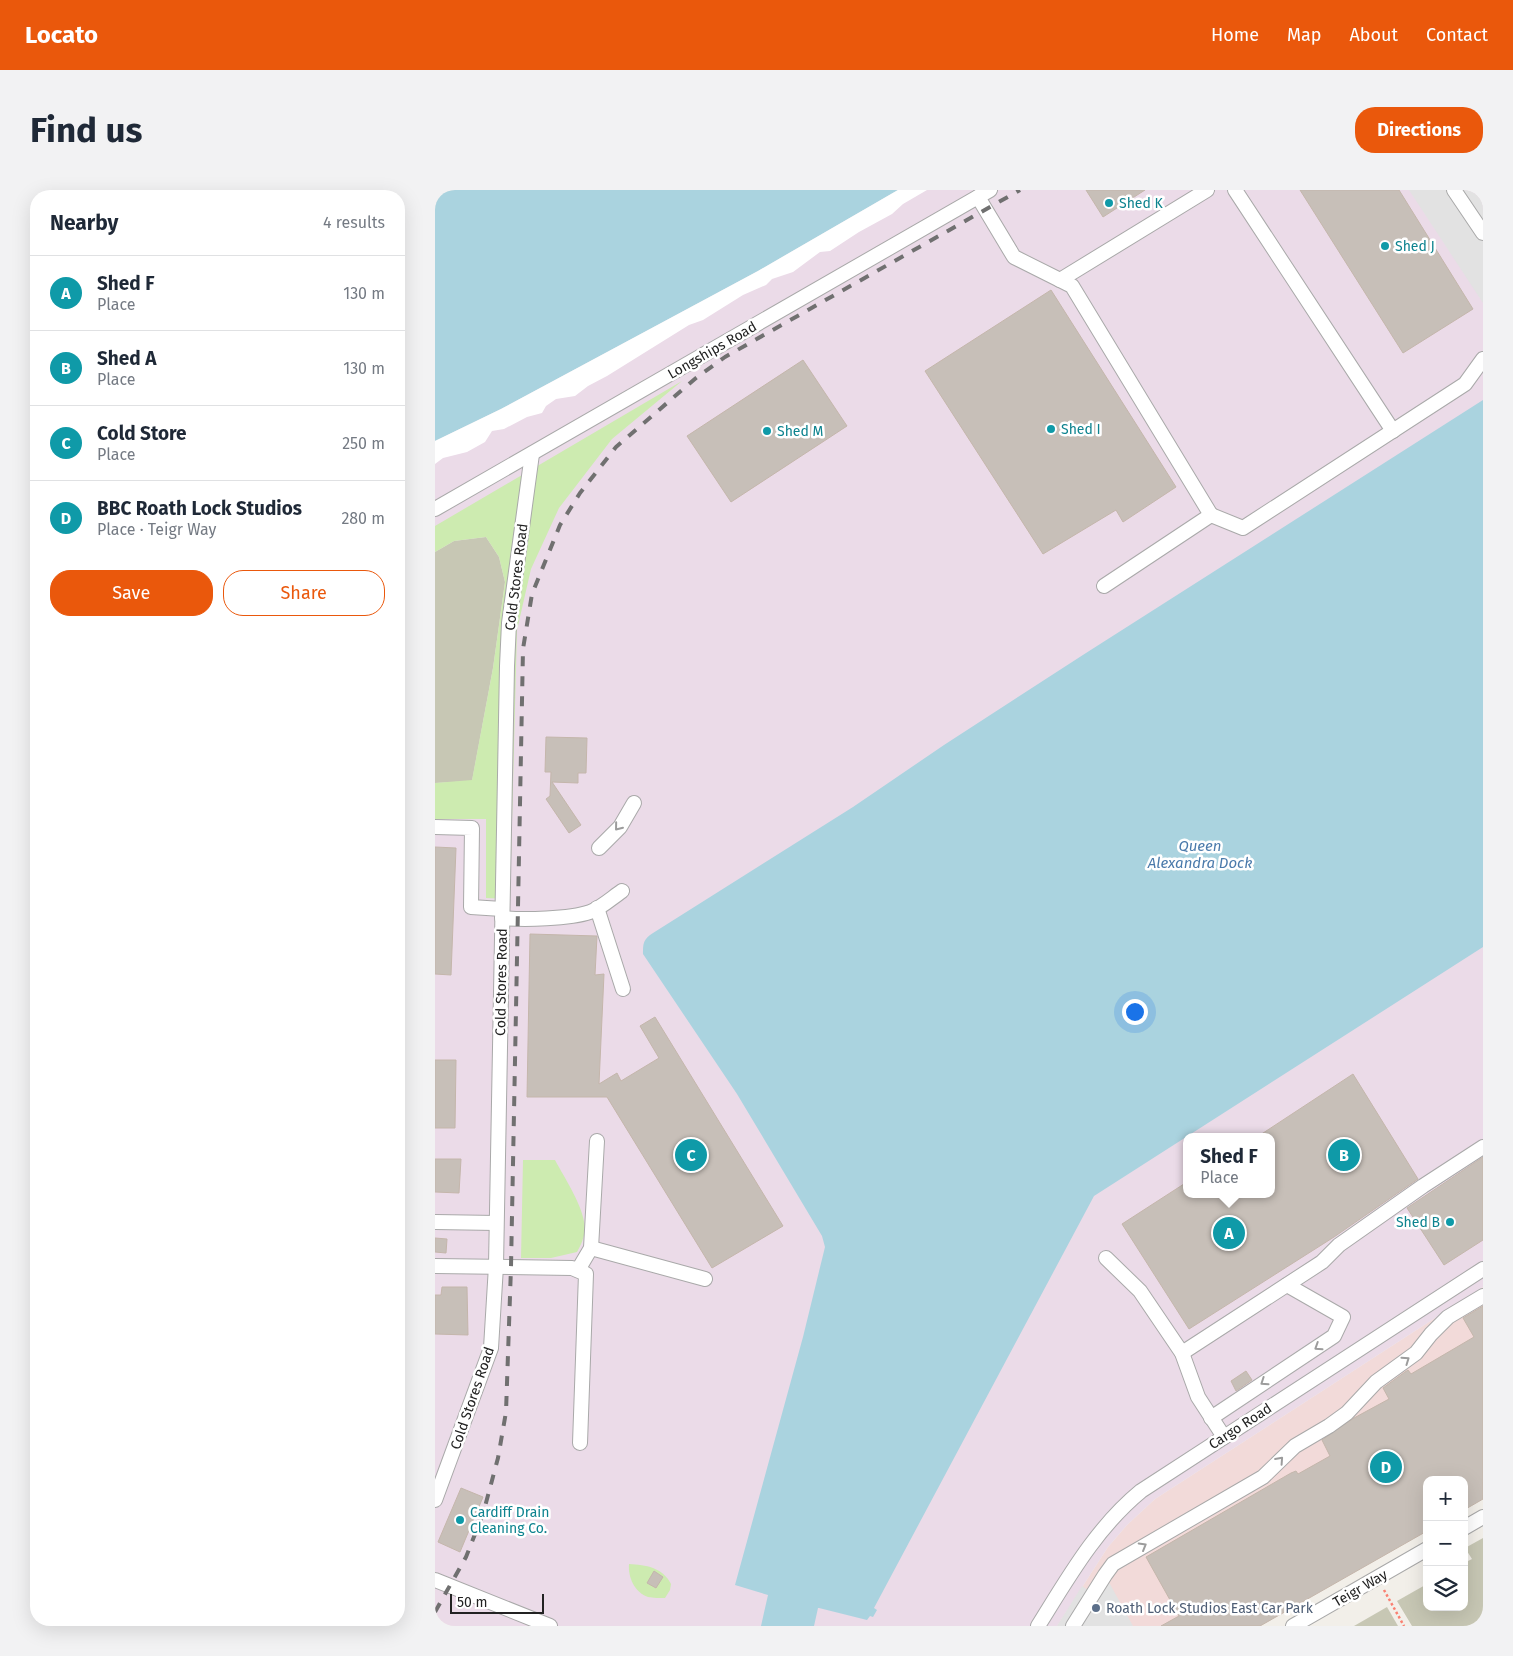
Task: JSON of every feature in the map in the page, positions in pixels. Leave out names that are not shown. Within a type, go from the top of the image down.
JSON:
[{"type":"street","points":[[1060,280],[1207,190]]},
{"type":"street","points":[[1235,190],[1393,431]]},
{"type":"street","points":[[1454,190],[1483,233]]},
{"type":"street","points":[[984,193],[1014,257],[1072,286],[1211,515],[1243,528],[1465,384],[1483,359]]},
{"type":"street","name":"Longships Road","points":[[435,509],[984,193]]},
{"type":"street","name":"Cold Stores Road","points":[[435,1500],[491,1348],[496,1266],[507,666],[509,623],[532,454]]},
{"type":"street","points":[[1104,586],[1211,515]]},
{"type":"street","points":[[599,848],[620,827],[634,804]]},
{"type":"street","points":[[435,827],[472,828],[471,907],[502,913],[518,919],[562,916],[591,912],[623,891]]},
{"type":"street","points":[[597,908],[623,989]]},
{"type":"street","points":[[578,1270],[591,1248],[597,1141]]},
{"type":"street","points":[[1182,1353],[1322,1262],[1339,1245],[1423,1186],[1483,1147]]},
{"type":"street","points":[[435,1222],[496,1223]]},
{"type":"street","points":[[591,1248],[705,1279]]},
{"type":"street","points":[[1105,1258],[1140,1291],[1182,1353],[1198,1397],[1223,1437]]},
{"type":"street","points":[[435,1266],[572,1268],[586,1274],[580,1443]]},
{"type":"street","name":"Cargo Road","points":[[1038,1626],[1083,1555],[1100,1532],[1121,1508],[1146,1488],[1483,1270]]},
{"type":"street","points":[[1211,1418],[1334,1336],[1343,1317],[1287,1285]]},
{"type":"street","points":[[1073,1626],[1113,1564],[1263,1477],[1295,1446],[1347,1413],[1371,1386],[1416,1353],[1448,1317],[1483,1296]]},
{"type":"street","points":[[1468,1526],[1483,1517]]},
{"type":"street","name":"Teigr Way","points":[[1293,1626],[1423,1551]]},
{"type":"street","points":[[435,1580],[550,1626]]},
{"type":"path","points":[[1384,1590],[1404,1626]]},
{"type":"shaded area","points":[[898,190],[1483,190],[1483,1287],[1155,1499],[1127,1525],[1108,1547],[1057,1626],[435,1626],[435,441],[501,409],[758,271]]},
{"type":"shaded area","points":[[1409,190],[1483,190],[1483,303]]},
{"type":"shaded area","points":[[486,537],[499,557],[505,582],[493,668],[472,781],[435,783],[435,552],[454,541]]},
{"type":"shaded area","points":[[1483,1287],[1483,1499],[1468,1484],[1468,1476],[1423,1476],[1423,1533],[1260,1626],[1057,1626],[1108,1547],[1127,1525],[1155,1499]]},
{"type":"shaded area","points":[[1483,1538],[1483,1626],[1412,1626],[1397,1601],[1423,1586],[1423,1611],[1468,1611],[1468,1561],[1472,1559],[1468,1553],[1468,1546]]},
{"type":"shaded area","name":"Roath Lock Studios East Car Park","points":[[1105,1575],[1133,1626],[1057,1626],[1082,1586],[1088,1590]]},
{"type":"shaded area","points":[[1387,1607],[1398,1626],[1354,1626]]},
{"type":"green space","points":[[682,381],[612,439],[559,508],[531,569],[517,630],[510,899],[486,898],[486,819],[435,819],[435,783],[472,780],[493,668],[505,582],[499,557],[486,537],[454,541],[435,552],[435,526]]},
{"type":"green space","points":[[523,1160],[555,1160],[582,1212],[585,1230],[577,1252],[551,1258],[521,1258]]},
{"type":"green space","points":[[629,1564],[647,1566],[663,1574],[671,1584],[665,1598],[648,1597],[639,1592],[631,1579]]},
{"type":"water","points":[[435,190],[898,190],[758,271],[501,409],[435,441]]},
{"type":"water","name":"Queen Alexandra Dock","points":[[1483,400],[1483,947],[1192,1133],[1183,1133],[1183,1139],[1094,1196],[874,1608],[877,1610],[873,1617],[870,1616],[867,1620],[818,1608],[814,1626],[761,1626],[768,1595],[735,1585],[803,1337],[825,1247],[822,1236],[737,1094],[643,954],[645,940],[653,933],[853,807],[944,745]]},
{"type":"pier","points":[[898,190],[927,190],[903,204],[892,214],[830,251],[820,252],[793,272],[772,279],[766,285],[743,295],[703,320],[689,325],[588,386],[575,396],[556,399],[546,406],[542,413],[527,417],[504,429],[492,431],[485,442],[467,452],[443,458],[435,464],[435,441],[501,409],[758,271]]},
{"type":"building","name":"Shed K","points":[[1086,190],[1145,190],[1103,217]]},
{"type":"building","name":"Shed J","points":[[1300,190],[1399,190],[1473,309],[1403,353]]},
{"type":"building","name":"Shed I","points":[[1051,290],[1176,487],[1123,522],[1116,510],[1043,554],[925,371]]},
{"type":"building","name":"Shed M","points":[[803,360],[847,426],[731,502],[687,436]]},
{"type":"building","points":[[546,737],[587,738],[586,773],[578,773],[578,783],[552,782],[581,825],[569,833],[546,799],[550,796],[551,772],[545,772]]},
{"type":"building","points":[[435,847],[456,848],[451,975],[435,974]]},
{"type":"building","points":[[530,934],[597,936],[595,975],[604,974],[599,1084],[617,1073],[621,1081],[659,1058],[640,1026],[655,1017],[783,1226],[712,1268],[607,1097],[527,1097]]},
{"type":"building","points":[[435,1060],[456,1060],[455,1128],[435,1128]]},
{"type":"building","points":[[1353,1074],[1418,1179],[1334,1237],[1189,1329],[1122,1224],[1183,1185],[1183,1198],[1275,1198],[1275,1133],[1263,1133]]},
{"type":"building","name":"Shed B","points":[[1483,1157],[1483,1240],[1444,1265],[1407,1208]]},
{"type":"building","points":[[435,1159],[461,1159],[459,1193],[435,1192]]},
{"type":"building","points":[[435,1238],[447,1239],[446,1253],[435,1252]]},
{"type":"building","points":[[442,1287],[467,1287],[468,1335],[435,1334],[435,1295],[441,1295]]},
{"type":"building","points":[[1483,1306],[1483,1499],[1468,1508],[1468,1476],[1423,1476],[1423,1533],[1260,1626],[1161,1626],[1179,1616],[1146,1557],[1291,1473],[1296,1471],[1298,1474],[1330,1456],[1322,1440],[1354,1418],[1389,1399],[1383,1388],[1408,1370],[1411,1374],[1474,1337],[1463,1318]]},
{"type":"building","points":[[1246,1371],[1252,1380],[1236,1391],[1231,1381]]},
{"type":"building","name":"Cardiff Drain Cleaning Co.","points":[[461,1488],[483,1497],[460,1552],[438,1542]]},
{"type":"building","points":[[654,1571],[663,1577],[656,1588],[647,1583]]},
{"type":"railway","points":[[435,1612],[466,1557],[483,1514],[498,1458],[506,1412],[511,1267],[523,649],[532,594],[560,525],[580,493],[616,447],[696,378],[725,357],[1020,190]]},
{"type":"place","name":"Shed K","points":[[1109,203]]},
{"type":"place","name":"Shed J","points":[[1385,246]]},
{"type":"place","name":"Shed I","points":[[1051,429]]},
{"type":"place","name":"Shed M","points":[[767,431]]},
{"type":"place","name":"Cold Store","points":[[691,1155]]},
{"type":"place","name":"Shed A","points":[[1344,1155]]},
{"type":"place","name":"Shed B","points":[[1450,1222]]},
{"type":"place","name":"Shed F","points":[[1229,1233]]},
{"type":"place","name":"BBC Roath Lock Studios","points":[[1386,1467]]},
{"type":"place","name":"Cardiff Drain Cleaning Co.","points":[[460,1520]]},
{"type":"place","name":"Roath Lock Studios East Car Park","points":[[1096,1608]]}]
